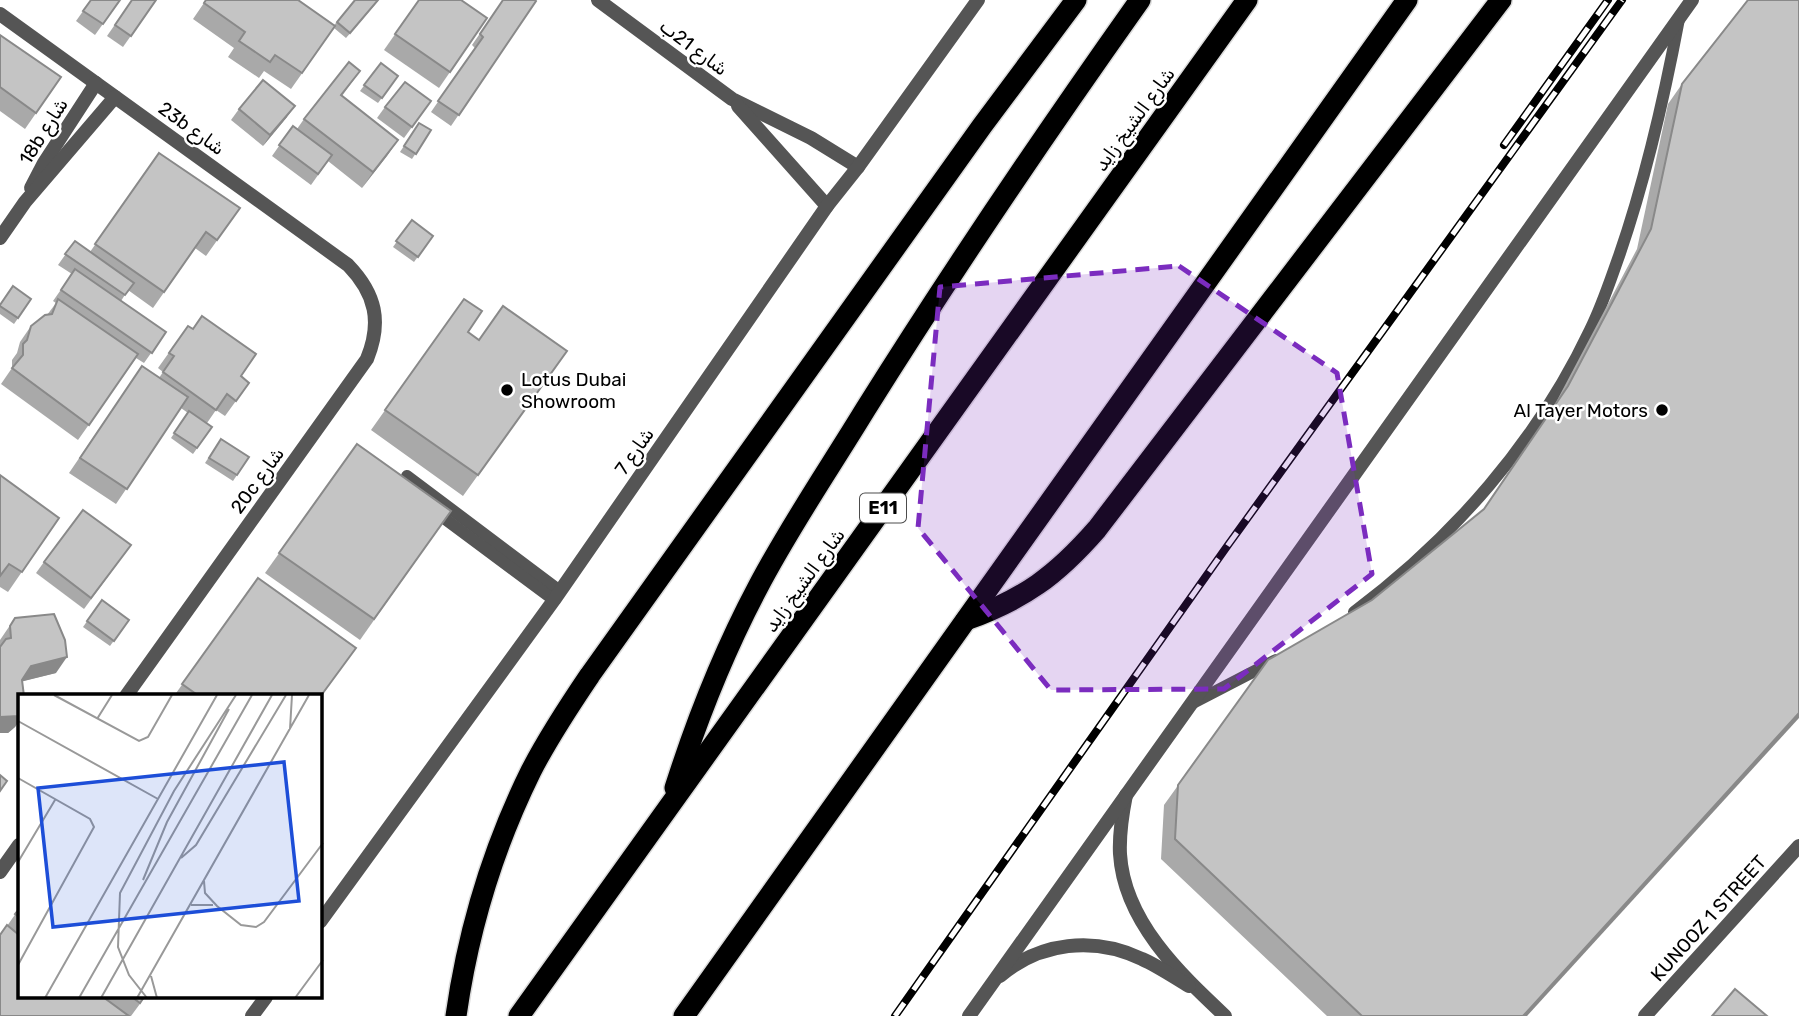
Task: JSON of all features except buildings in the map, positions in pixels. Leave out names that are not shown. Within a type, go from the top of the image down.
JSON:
[{"type":"highway","points":[[456,1016],[472,929],[488,875],[527,781],[559,722],[982,126],[1076,0]]},
{"type":"highway","points":[[668,808],[708,695],[758,587],[787,536],[906,345],[1003,198],[1140,0]]},
{"type":"highway","name":"شارع الشيخ زايد","points":[[519,1016],[1247,0]]},
{"type":"highway","points":[[684,1016],[1407,0]]},
{"type":"highway","points":[[966,620],[998,608],[1026,593],[1052,575],[1083,545],[1501,0]]},
{"type":"street","name":"شارع 21ب","points":[[598,0],[732,99],[811,138],[858,167]]},
{"type":"street","name":"شارع 7","points":[[322,919],[557,595],[827,206],[978,0]]},
{"type":"street","points":[[969,1016],[1692,0]]},
{"type":"street","name":"23b شارع","points":[[0,14],[348,265],[359,276]]},
{"type":"street","name":"18b شارع","points":[[25,202],[44,163],[96,83]]},
{"type":"street","name":"18b شارع","points":[[0,238],[25,202],[115,97]]},
{"type":"street","name":"شارع 21ب","points":[[732,99],[827,206]]},
{"type":"street","name":"20c شارع","points":[[127,694],[367,359],[374,343],[375,313],[370,294],[359,276]]},
{"type":"street","points":[[1126,794],[1120,824],[1120,856],[1126,886],[1138,915],[1155,941],[1199,992],[1225,1016]]},
{"type":"street","points":[[0,872],[18,846]]},
{"type":"street","name":"KUNOOZ 1 STREET","points":[[1645,1016],[1799,846]]},
{"type":"street","points":[[990,985],[1026,958],[1060,946],[1082,945],[1124,951],[1199,992]]},
{"type":"street","points":[[252,1016],[265,998]]},
{"type":"lane","points":[[1341,622],[1385,589],[1459,519],[1521,444],[1572,366],[1591,329],[1633,215],[1657,127],[1679,17]]},
{"type":"lane","points":[[403,481],[557,595]]},
{"type":"lane","points":[[1192,703],[1284,657]]},
{"type":"highlighted area","points":[[1179,266],[1337,373],[1372,574],[1224,689],[1051,690],[918,528],[940,287]]},
{"type":"railway","points":[[1504,145],[1608,0]]},
{"type":"railway","points":[[895,1016],[1228,545],[1622,0]]},
{"type":"place","name":"Lotus Dubai Showroom","points":[[507,390]]},
{"type":"place","name":"Al Tayer Motors","points":[[1662,410]]}]
